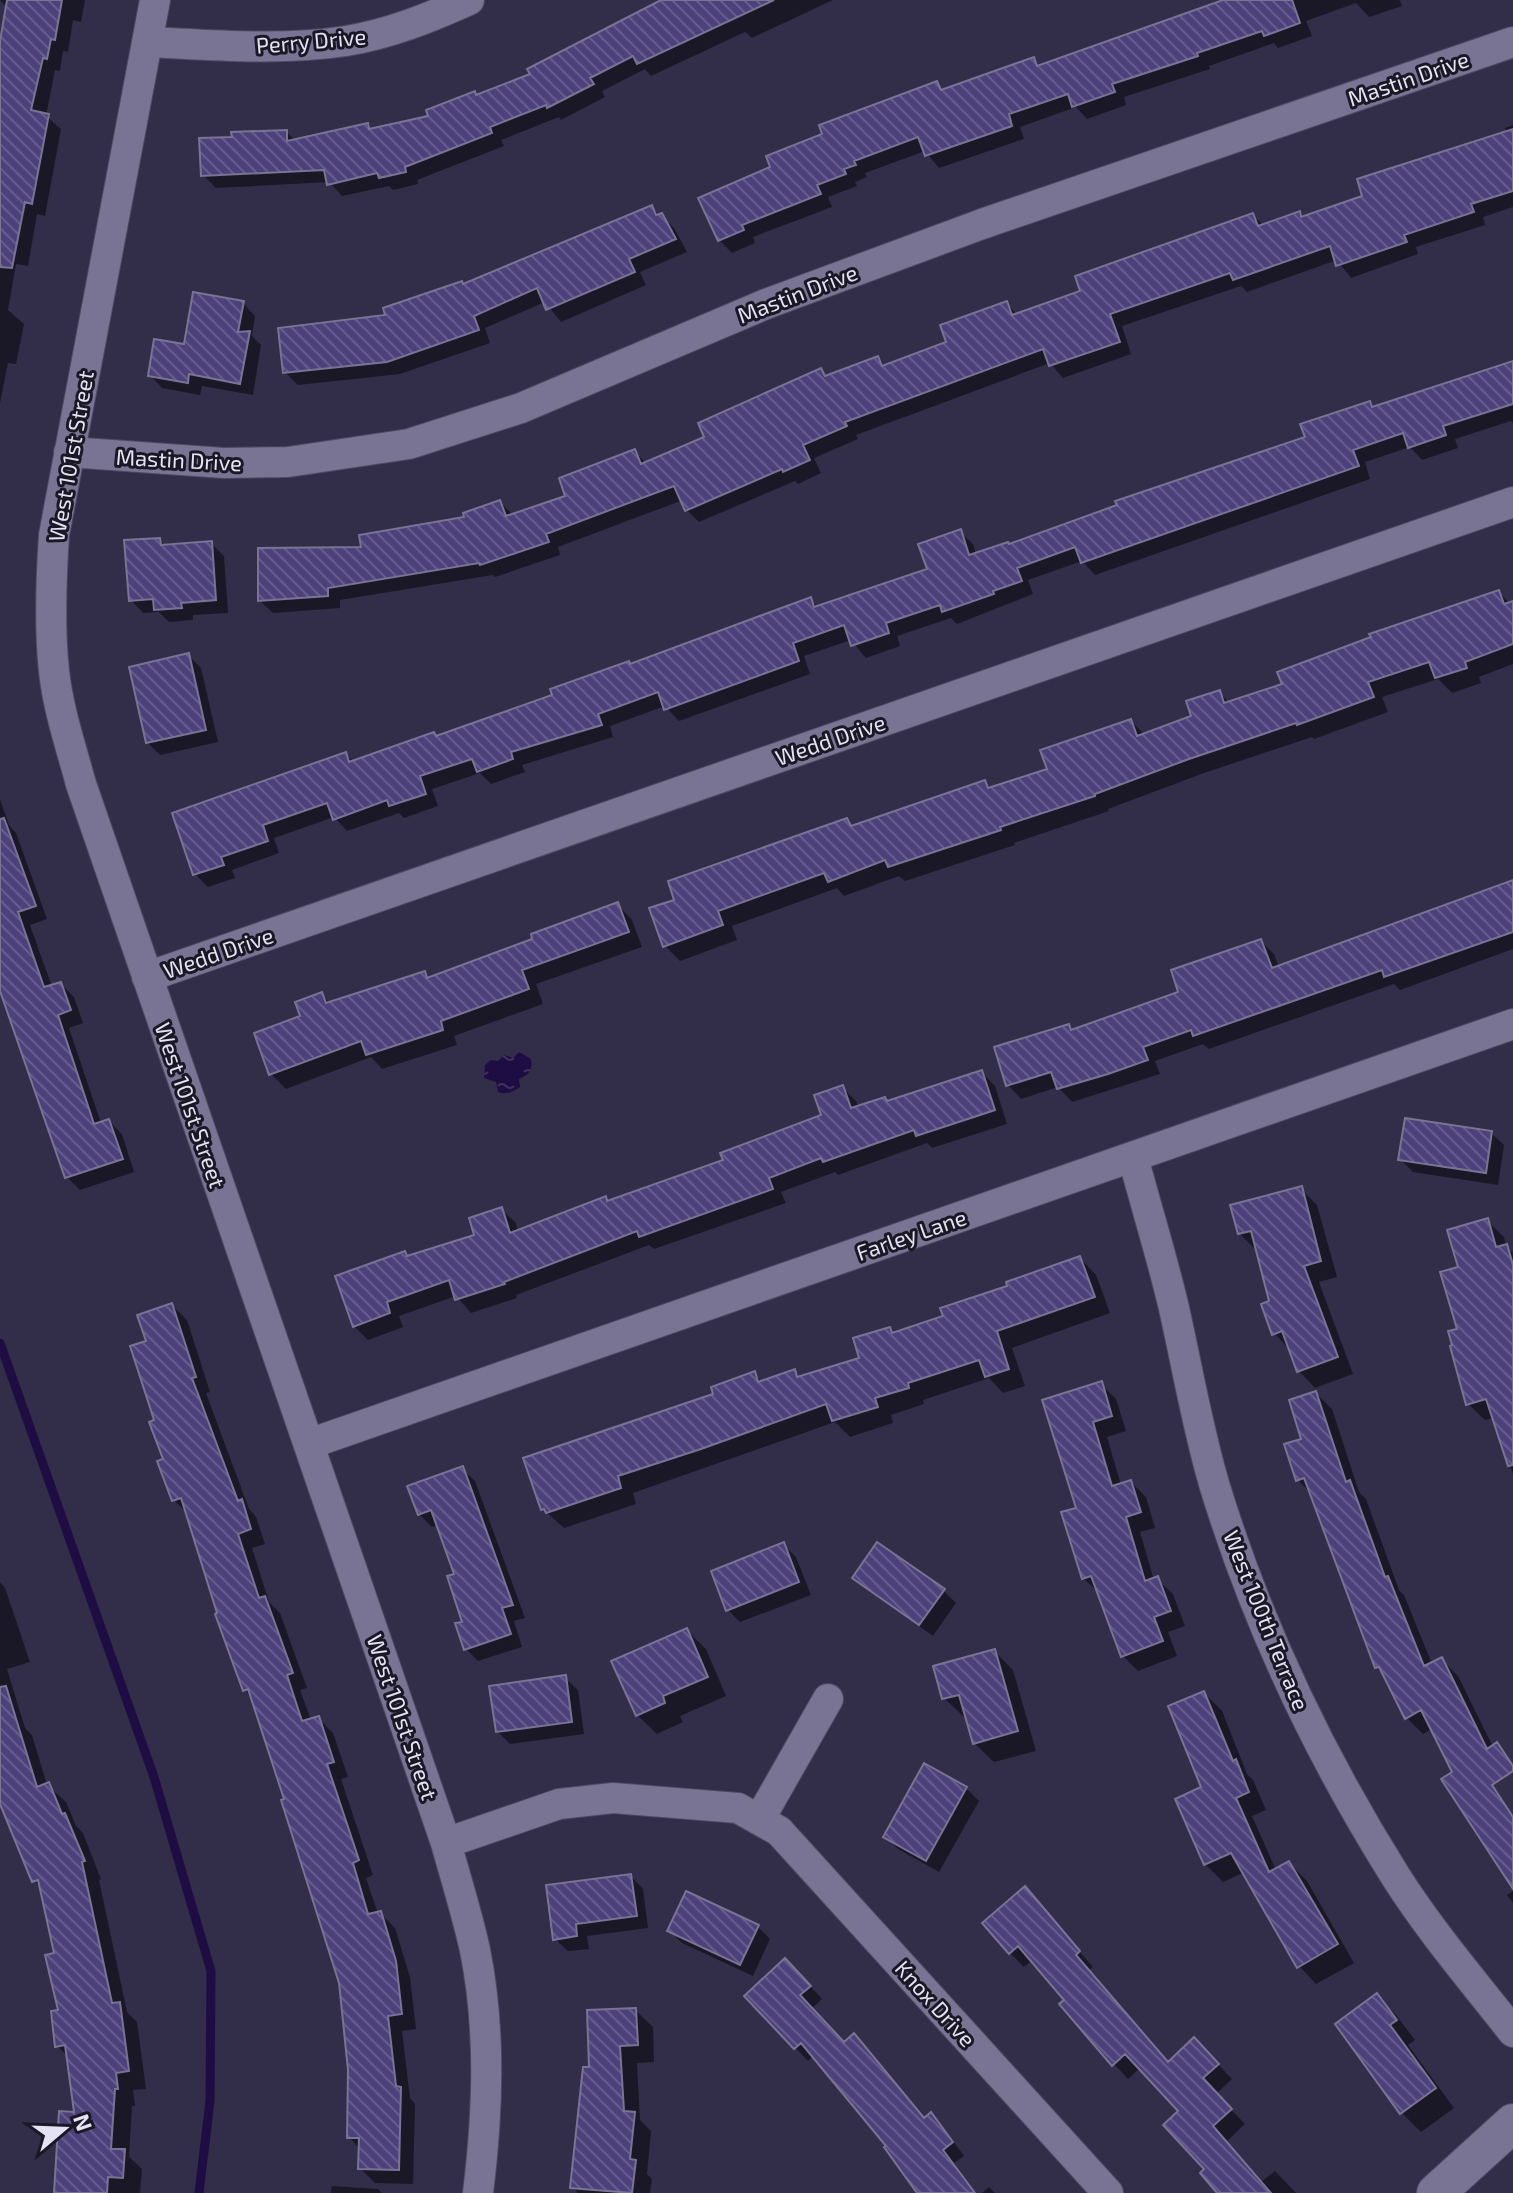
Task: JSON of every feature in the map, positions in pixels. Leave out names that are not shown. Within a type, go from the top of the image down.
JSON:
[{"type":"street","name":"West 101st Street","points":[[155,0],[54,535],[50,592],[54,671],[66,732],[81,784],[446,1843],[475,1950],[486,2028],[487,2123],[478,2193]]},
{"type":"street","name":"Perry Drive","points":[[148,42],[270,47],[344,41],[388,32],[469,0]]},
{"type":"street","name":"Mastin Drive","points":[[69,452],[237,463],[288,462],[409,444],[521,408],[766,304],[982,224],[1513,42]]},
{"type":"street","name":"Wedd Drive","points":[[147,977],[1513,502]]},
{"type":"street","name":"Farley Lane","points":[[309,1444],[1513,1024]]},
{"type":"street","name":"West 100th Terrace","points":[[1133,1157],[1172,1302],[1197,1422],[1216,1488],[1250,1589],[1291,1685],[1331,1764],[1396,1876],[1428,1924],[1513,2032]]},
{"type":"street","points":[[759,1820],[828,1699]]},
{"type":"street","name":"Knox Drive","points":[[446,1843],[559,1804],[613,1798],[738,1808],[779,1831],[790,1842],[1108,2193]]},
{"type":"street","points":[[1436,2193],[1513,2123]]},
{"type":"water","points":[[519,1052],[531,1059],[530,1072],[519,1079],[520,1087],[517,1089],[498,1092],[496,1082],[484,1078],[485,1065],[491,1060],[498,1061],[504,1055],[513,1058]]},
{"type":"building","points":[[7,0],[62,0],[55,40],[51,39],[47,59],[43,58],[31,110],[49,114],[32,204],[25,202],[12,268],[0,267],[0,41]]},
{"type":"building","points":[[661,0],[774,0],[637,64],[633,56],[590,78],[594,84],[547,108],[546,105],[490,127],[492,133],[405,167],[406,172],[379,178],[377,173],[327,185],[324,170],[201,176],[199,138],[232,137],[231,132],[287,130],[287,141],[368,123],[369,129],[428,116],[426,110],[530,74],[527,69]]},
{"type":"building","points":[[1223,0],[1292,0],[1300,23],[1264,36],[1262,31],[1112,84],[1115,92],[1072,107],[1068,94],[1009,114],[1012,126],[925,156],[918,137],[854,161],[856,165],[844,169],[846,174],[817,185],[821,194],[742,225],[744,230],[718,241],[698,198],[770,167],[766,156],[822,134],[819,125],[937,81],[941,90],[1034,57],[1037,66]]},
{"type":"building","points":[[1513,129],[1513,191],[1471,204],[1474,212],[1404,235],[1407,242],[1336,266],[1330,246],[1233,280],[1230,273],[1110,314],[1120,342],[1049,366],[1043,349],[845,422],[847,426],[803,445],[810,460],[685,511],[674,486],[546,534],[549,542],[480,565],[328,588],[328,596],[258,601],[258,548],[361,547],[359,535],[464,517],[463,513],[500,500],[506,516],[565,496],[559,478],[635,449],[641,464],[704,437],[698,423],[821,368],[825,376],[878,356],[882,366],[946,342],[940,325],[1007,301],[1012,315],[1080,291],[1075,276],[1253,213],[1258,226],[1300,211],[1301,217],[1362,196],[1357,179]]},
{"type":"building","points":[[652,205],[656,215],[662,213],[676,239],[629,259],[635,272],[546,310],[537,288],[474,316],[479,330],[387,362],[283,373],[278,328],[385,315],[383,308],[462,281],[463,284]]},
{"type":"building","points":[[193,292],[244,301],[238,332],[250,331],[240,384],[189,374],[188,383],[148,376],[154,339],[184,344]]},
{"type":"building","points":[[1513,361],[1513,404],[1443,426],[1446,435],[1408,448],[1403,433],[1353,450],[1359,466],[1081,563],[1075,547],[1017,568],[1022,581],[993,591],[994,594],[942,612],[940,605],[886,623],[889,633],[851,646],[844,625],[793,643],[799,661],[664,710],[658,692],[598,714],[602,725],[511,752],[513,759],[477,772],[472,759],[420,776],[426,794],[389,806],[387,800],[333,820],[327,803],[263,825],[268,841],[221,857],[224,865],[193,875],[172,813],[346,752],[349,762],[434,732],[436,736],[552,695],[550,689],[629,661],[630,664],[811,597],[814,607],[927,569],[918,544],[961,529],[969,555],[1009,544],[1117,505],[1115,501],[1305,437],[1300,424],[1370,401],[1372,407]]},
{"type":"building","points":[[160,538],[161,545],[212,541],[216,600],[181,603],[182,608],[154,610],[153,599],[129,601],[124,540]]},
{"type":"building","points":[[1499,590],[1504,604],[1513,601],[1513,644],[1465,662],[1467,668],[1435,678],[1429,662],[1368,682],[1374,697],[1189,759],[1095,796],[1000,827],[1001,830],[888,867],[885,860],[828,882],[824,873],[718,911],[723,925],[663,947],[649,908],[674,900],[668,881],[847,818],[851,826],[985,780],[988,788],[1047,769],[1040,750],[1131,719],[1137,736],[1191,716],[1186,701],[1220,690],[1224,703],[1282,684],[1277,672],[1371,637],[1369,634]]},
{"type":"building","points":[[189,653],[206,730],[146,743],[129,667]]},
{"type":"building","points":[[4,818],[36,906],[18,912],[44,987],[61,982],[71,1010],[58,1015],[94,1124],[109,1119],[123,1159],[65,1178],[0,991],[0,819]]},
{"type":"building","points":[[1513,880],[1513,932],[1384,977],[1382,970],[1193,1036],[1191,1030],[1143,1047],[1148,1060],[1108,1074],[1057,1089],[1051,1072],[1006,1086],[994,1047],[1069,1024],[1071,1030],[1178,992],[1171,970],[1261,939],[1272,968]]},
{"type":"building","points":[[618,902],[629,932],[522,970],[529,989],[441,1021],[443,1030],[366,1055],[361,1041],[269,1075],[254,1033],[300,1016],[295,1002],[322,992],[326,1003],[425,971],[427,978],[532,939],[531,934]]},
{"type":"building","points":[[982,1070],[995,1110],[916,1136],[914,1130],[823,1162],[821,1158],[769,1178],[773,1189],[639,1237],[637,1231],[505,1284],[455,1300],[449,1280],[387,1302],[390,1313],[353,1327],[335,1276],[405,1251],[407,1256],[474,1235],[469,1218],[502,1207],[510,1233],[606,1196],[607,1201],[723,1160],[720,1153],[821,1115],[814,1095],[843,1085],[851,1108],[885,1097],[887,1101]]},
{"type":"building","points":[[1405,1118],[1492,1131],[1486,1173],[1398,1160]]},
{"type":"building","points":[[1302,1186],[1321,1261],[1304,1266],[1338,1357],[1297,1372],[1282,1331],[1272,1335],[1261,1304],[1269,1301],[1251,1231],[1238,1234],[1230,1205]]},
{"type":"building","points":[[1488,1218],[1496,1247],[1507,1244],[1513,1265],[1513,1465],[1508,1466],[1486,1399],[1466,1405],[1448,1331],[1457,1329],[1440,1272],[1458,1267],[1447,1230]]},
{"type":"building","points":[[1080,1256],[1095,1297],[997,1331],[1009,1369],[985,1377],[979,1360],[908,1383],[909,1388],[875,1398],[878,1407],[832,1421],[826,1404],[618,1476],[621,1488],[546,1513],[544,1509],[541,1510],[523,1458],[713,1394],[711,1387],[755,1371],[758,1382],[795,1369],[797,1377],[859,1358],[853,1338],[890,1327],[892,1333],[943,1316],[940,1308],[1007,1286],[1006,1282]]},
{"type":"building","points":[[172,1303],[196,1377],[192,1378],[238,1501],[242,1499],[251,1529],[238,1534],[259,1598],[265,1596],[293,1673],[287,1675],[302,1721],[319,1716],[334,1762],[327,1764],[359,1860],[353,1863],[368,1914],[381,1911],[396,1961],[402,2014],[388,2016],[396,2086],[401,2087],[399,2170],[358,2169],[359,2138],[347,2138],[348,2070],[339,1983],[248,1689],[243,1691],[215,1614],[181,1498],[172,1501],[157,1461],[163,1459],[149,1422],[154,1420],[130,1346],[146,1341],[137,1315]]},
{"type":"building","points":[[1102,1381],[1112,1416],[1093,1422],[1112,1486],[1131,1480],[1141,1512],[1126,1517],[1145,1581],[1158,1576],[1171,1611],[1154,1617],[1163,1641],[1121,1657],[1091,1576],[1082,1579],[1061,1512],[1076,1508],[1042,1400]]},
{"type":"building","points":[[1316,1391],[1346,1482],[1350,1480],[1385,1577],[1388,1576],[1424,1666],[1442,1657],[1487,1749],[1497,1742],[1513,1766],[1513,1771],[1492,1785],[1513,1817],[1513,1889],[1441,1779],[1452,1772],[1421,1710],[1405,1719],[1379,1667],[1375,1668],[1304,1478],[1296,1481],[1284,1444],[1301,1439],[1289,1400]]},
{"type":"building","points":[[463,1466],[513,1605],[502,1608],[511,1634],[464,1650],[455,1623],[462,1622],[447,1576],[454,1574],[431,1510],[418,1515],[407,1486]]},
{"type":"building","points":[[784,1542],[799,1582],[726,1611],[711,1571]]},
{"type":"building","points":[[877,1542],[945,1589],[919,1625],[852,1578]]},
{"type":"building","points":[[687,1628],[708,1677],[663,1696],[665,1703],[636,1716],[611,1661]]},
{"type":"building","points":[[995,1649],[1018,1731],[973,1744],[959,1695],[942,1699],[933,1666]]},
{"type":"building","points":[[566,1675],[572,1722],[496,1732],[489,1686]]},
{"type":"building","points":[[6,1686],[37,1787],[49,1782],[85,1861],[82,1862],[112,2003],[120,2002],[129,2071],[116,2073],[118,2089],[115,2089],[111,2149],[125,2149],[123,2178],[108,2177],[107,2193],[54,2193],[59,2111],[74,2112],[65,2045],[55,2047],[51,2011],[58,2010],[45,1955],[54,1953],[38,1880],[32,1882],[0,1804],[0,1687]]},
{"type":"building","points":[[1204,1691],[1249,1792],[1236,1798],[1269,1872],[1289,1861],[1338,1944],[1297,1968],[1231,1853],[1204,1865],[1175,1799],[1201,1787],[1168,1706]]},
{"type":"building","points":[[924,1763],[967,1787],[926,1861],[883,1837]]},
{"type":"building","points":[[631,1874],[637,1916],[576,1924],[577,1936],[553,1940],[546,1885]]},
{"type":"building","points":[[1025,1886],[1080,1951],[1076,1955],[1168,2062],[1194,2037],[1219,2064],[1203,2078],[1232,2109],[1213,2126],[1271,2193],[1217,2193],[1200,2173],[1204,2169],[1163,2125],[1178,2111],[1125,2054],[1112,2066],[1059,2004],[1064,2000],[1018,1946],[1009,1954],[982,1923]]},
{"type":"building","points":[[686,1891],[759,1925],[740,1965],[667,1931]]},
{"type":"building","points":[[785,1958],[811,1986],[800,1995],[844,2042],[854,2033],[924,2118],[931,2112],[953,2142],[943,2150],[975,2193],[917,2193],[886,2146],[801,2043],[794,2049],[744,1996]]},
{"type":"building","points":[[1377,1993],[1397,2020],[1390,2025],[1436,2088],[1400,2114],[1335,2024]]},
{"type":"building","points":[[636,2008],[638,2045],[620,2046],[624,2111],[635,2112],[630,2159],[636,2160],[632,2193],[570,2188],[583,2067],[589,2067],[587,2010]]},
{"type":"waterway","points":[[0,1343],[154,1777],[211,1971],[210,2101],[199,2193]]}]
